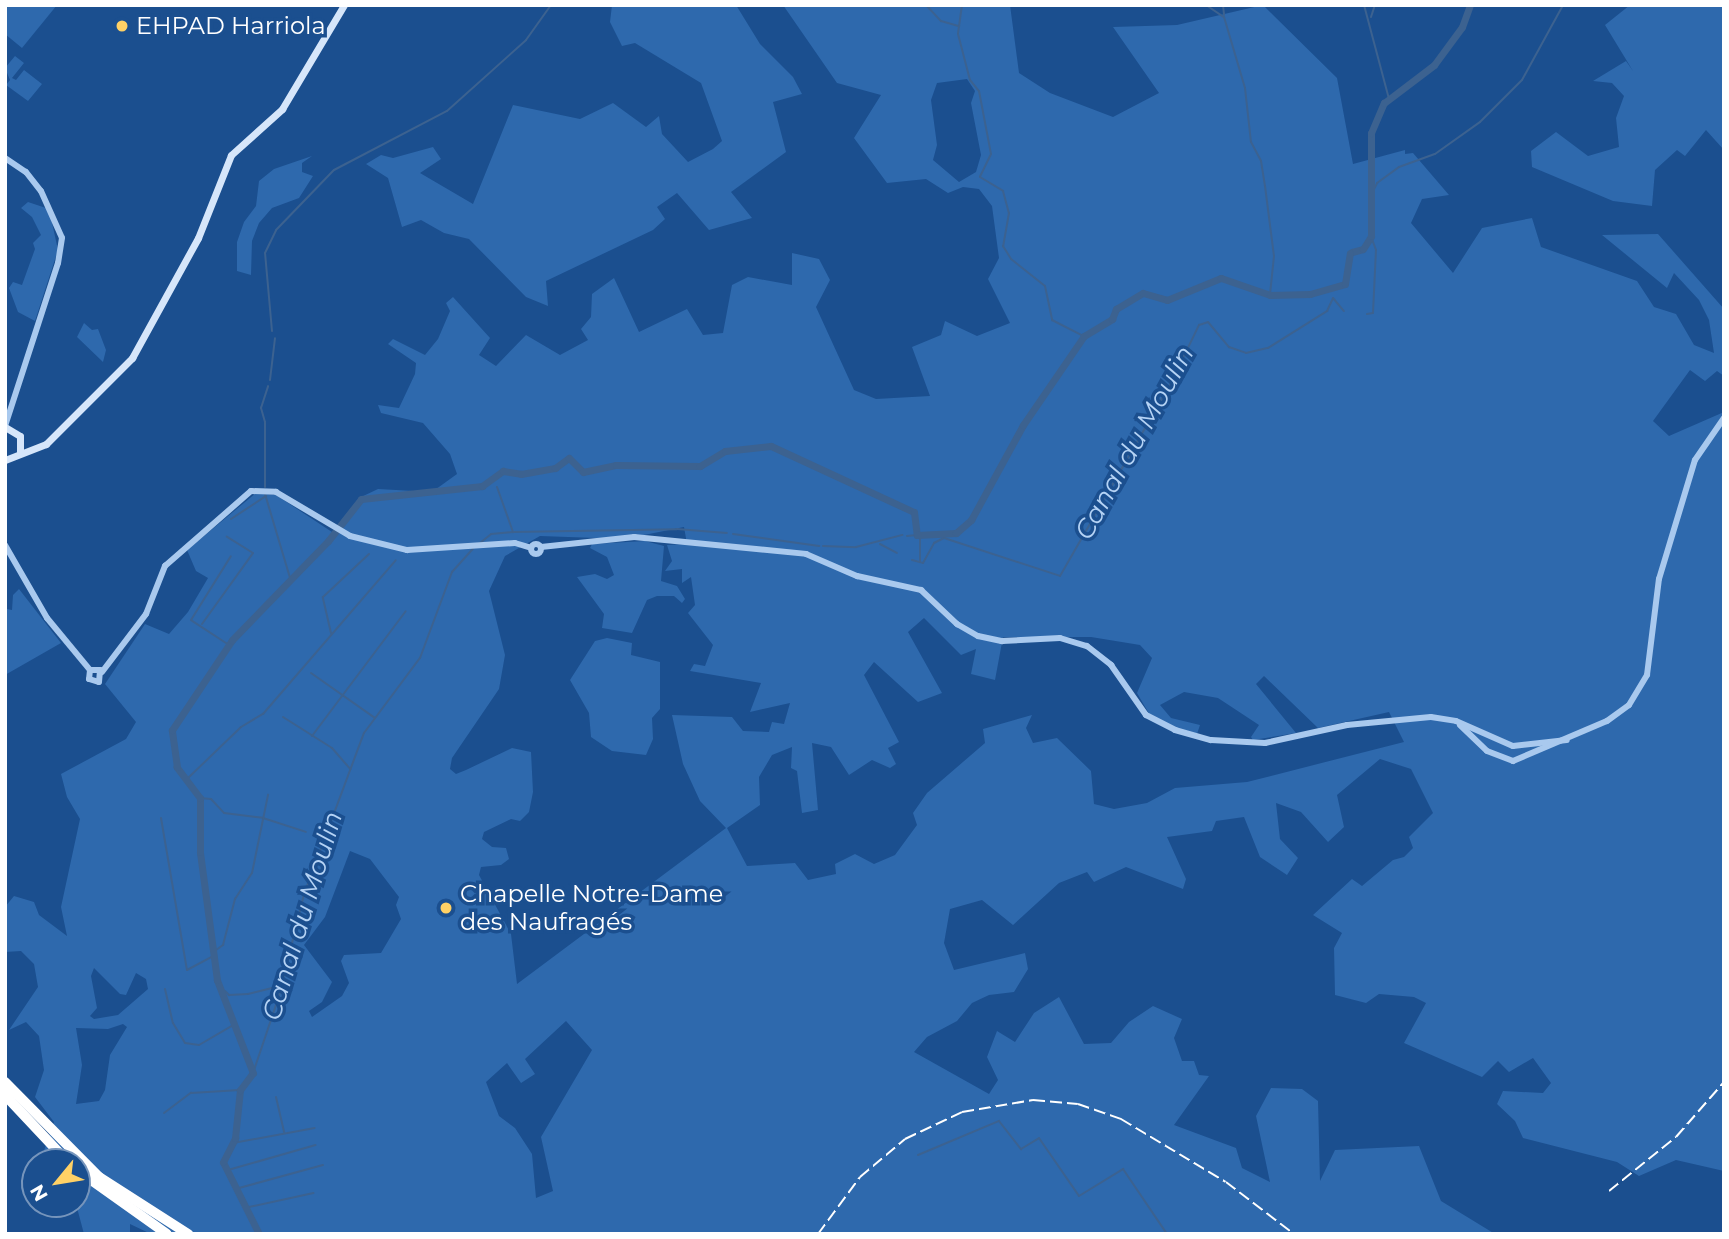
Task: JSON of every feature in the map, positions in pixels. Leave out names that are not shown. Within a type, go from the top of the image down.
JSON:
[{"type":"highway","points":[[5,1082],[99,1177],[188,1234]]},
{"type":"highway","points":[[5,1095],[55,1148]]},
{"type":"highway","points":[[91,1180],[167,1234]]},
{"type":"main road","points":[[5,460],[35,449],[57,434],[132,358],[198,238],[231,155],[282,108],[344,5]]},
{"type":"main road","points":[[8,427],[35,449]]},
{"type":"main road","points":[[20,453],[22,440]]},
{"type":"street","points":[[5,158],[36,183],[54,210],[62,238],[8,427]]},
{"type":"street","points":[[1456,721],[1499,758],[1521,760],[1616,716],[1643,682],[1659,579],[1695,460],[1724,418]]},
{"type":"street","points":[[90,670],[88,676],[93,682],[101,680],[103,670],[146,614],[165,566],[242,496],[265,490],[341,532],[407,550],[486,544],[531,548],[538,554],[541,547],[634,537],[806,555],[857,576],[921,590],[957,624],[978,636],[1002,641],[1060,638],[1087,646],[1111,665],[1146,715],[1175,730],[1212,740],[1265,743],[1346,725],[1424,717],[1456,721],[1504,744],[1537,746],[1567,740]]},
{"type":"street","points":[[5,545],[47,618],[90,670]]},
{"type":"street","points":[[90,670],[103,670]]},
{"type":"street","points":[[1488,751],[1496,741]]},
{"type":"street","points":[[1499,758],[1504,744]]},
{"type":"shaded area","points":[[5,5],[57,5],[22,48],[5,34]]},
{"type":"shaded area","points":[[612,5],[736,5],[760,44],[793,77],[802,94],[773,102],[786,152],[731,192],[752,218],[709,230],[677,193],[657,207],[665,219],[653,230],[546,281],[548,306],[526,297],[469,239],[444,233],[421,220],[402,227],[388,178],[366,164],[381,155],[393,158],[433,147],[441,159],[420,173],[473,204],[513,105],[580,119],[613,103],[646,127],[659,116],[662,134],[688,162],[713,149],[722,141],[701,83],[635,43],[622,46],[610,22]]},
{"type":"shaded area","points":[[783,5],[1010,5],[1019,73],[1050,93],[1113,117],[1159,93],[1113,27],[1177,25],[1263,5],[1337,78],[1353,164],[1405,150],[1405,154],[1413,153],[1449,195],[1422,199],[1411,223],[1453,273],[1482,228],[1532,218],[1541,247],[1637,281],[1654,307],[1676,314],[1694,345],[1714,353],[1709,320],[1699,300],[1674,273],[1667,288],[1602,235],[1658,234],[1724,309],[1724,376],[1717,371],[1705,381],[1690,370],[1653,421],[1669,436],[1724,412],[1724,1171],[1676,1160],[1639,1176],[1617,1162],[1523,1138],[1515,1121],[1497,1104],[1503,1091],[1543,1093],[1551,1083],[1533,1058],[1509,1072],[1498,1061],[1482,1077],[1404,1043],[1426,1003],[1414,997],[1379,994],[1366,1003],[1335,995],[1334,948],[1342,933],[1313,915],[1352,879],[1362,886],[1393,860],[1404,857],[1413,848],[1409,837],[1433,813],[1411,769],[1380,759],[1337,795],[1344,827],[1328,842],[1301,812],[1276,803],[1280,839],[1298,858],[1287,875],[1260,857],[1244,817],[1216,821],[1212,831],[1167,837],[1186,879],[1183,889],[1126,867],[1094,882],[1087,872],[1059,883],[1013,925],[982,900],[950,909],[944,943],[954,970],[1025,953],[1028,969],[1014,992],[989,995],[972,1003],[957,1021],[927,1037],[914,1052],[989,1094],[998,1080],[987,1057],[997,1031],[1015,1042],[1034,1013],[1059,997],[1084,1044],[1111,1043],[1129,1022],[1153,1006],[1182,1019],[1174,1038],[1182,1061],[1194,1061],[1199,1075],[1209,1076],[1174,1125],[1236,1148],[1242,1168],[1270,1182],[1256,1116],[1271,1088],[1302,1089],[1318,1101],[1320,1181],[1335,1150],[1419,1146],[1441,1201],[1495,1234],[151,1234],[130,1224],[130,1234],[84,1234],[80,1218],[91,1218],[91,1148],[45,1148],[54,1122],[35,1097],[44,1070],[39,1036],[26,1022],[9,1030],[38,987],[34,964],[21,951],[5,952],[5,907],[14,896],[34,902],[39,915],[67,936],[61,907],[80,819],[67,797],[61,774],[126,739],[136,722],[105,684],[145,624],[169,634],[188,612],[208,578],[196,571],[187,550],[256,493],[276,495],[332,532],[359,498],[378,489],[432,492],[457,474],[450,454],[423,423],[381,413],[378,405],[399,408],[415,374],[416,363],[388,344],[393,339],[425,355],[438,339],[450,311],[446,303],[453,297],[490,338],[479,355],[496,366],[526,335],[560,355],[588,340],[581,329],[591,317],[592,294],[614,278],[639,332],[687,309],[703,335],[723,333],[732,285],[748,277],[792,285],[792,253],[819,259],[830,280],[816,307],[854,390],[876,399],[930,396],[912,347],[941,335],[945,321],[977,336],[1010,323],[988,279],[999,258],[992,206],[979,189],[963,187],[948,193],[926,179],[887,183],[854,138],[881,95],[837,83]],"holes":[[[967,79],[975,91],[971,103],[981,155],[976,172],[959,182],[933,160],[937,145],[931,100],[937,83]],[[684,527],[687,544],[667,545],[672,561],[665,571],[682,569],[682,583],[691,577],[695,605],[688,613],[713,645],[705,666],[694,664],[690,671],[761,683],[750,712],[790,703],[784,724],[772,722],[769,732],[743,731],[732,717],[672,715],[683,764],[700,801],[726,828],[517,984],[511,934],[479,875],[481,867],[501,865],[509,859],[506,848],[492,847],[482,839],[484,832],[511,819],[520,821],[529,812],[533,792],[531,752],[512,748],[456,774],[450,769],[452,758],[499,689],[505,655],[489,591],[505,556],[540,536],[624,539]],[[924,618],[961,655],[976,649],[971,674],[995,680],[1003,637],[1091,637],[1140,645],[1152,658],[1137,693],[1151,717],[1196,737],[1200,725],[1171,718],[1160,705],[1184,692],[1218,698],[1259,725],[1251,737],[1253,740],[1296,733],[1256,684],[1264,676],[1318,728],[1389,712],[1404,742],[1247,782],[1175,788],[1147,803],[1114,809],[1094,804],[1091,771],[1057,738],[1033,743],[1026,728],[1032,715],[983,729],[985,743],[927,793],[913,813],[917,825],[895,855],[874,864],[855,854],[835,864],[836,874],[808,880],[795,863],[747,866],[727,828],[760,805],[759,777],[772,755],[792,747],[791,768],[797,771],[802,813],[818,810],[812,743],[831,747],[849,775],[872,760],[890,768],[896,764],[888,748],[899,742],[864,675],[874,662],[918,702],[942,693],[908,632]],[[350,851],[370,859],[399,897],[396,905],[401,919],[381,953],[344,955],[341,961],[349,983],[342,996],[312,1017],[309,1011],[322,1002],[332,982],[304,945],[325,917]],[[94,968],[120,994],[126,995],[136,973],[146,979],[148,989],[118,1015],[94,1019],[90,1016],[97,1008],[91,976]],[[566,1021],[592,1050],[541,1137],[553,1191],[536,1198],[532,1154],[515,1128],[499,1116],[486,1082],[507,1063],[521,1083],[535,1074],[525,1059]],[[123,1024],[127,1027],[110,1055],[105,1090],[99,1101],[76,1104],[82,1065],[76,1028],[108,1029]]]},
{"type":"shaded area","points":[[1630,5],[1724,5],[1724,150],[1706,130],[1685,156],[1677,150],[1655,170],[1652,206],[1613,201],[1532,167],[1531,151],[1556,132],[1588,156],[1619,147],[1616,118],[1624,96],[1612,83],[1593,81],[1626,61],[1633,71],[1605,25]]},
{"type":"shaded area","points":[[15,56],[24,63],[12,78],[16,80],[24,70],[42,84],[28,101],[6,85],[10,80],[5,68]]},
{"type":"shaded area","points":[[312,156],[302,163],[302,172],[313,176],[299,198],[272,208],[259,223],[252,241],[251,275],[237,271],[237,242],[244,222],[256,206],[259,181],[274,169]]},
{"type":"shaded area","points":[[28,202],[49,209],[58,250],[35,321],[18,312],[9,288],[13,282],[22,285],[35,249],[33,243],[41,235],[32,217],[21,208]]},
{"type":"shaded area","points":[[84,323],[92,330],[98,329],[106,350],[103,362],[77,337]]},
{"type":"shaded area","points":[[645,541],[664,546],[661,581],[677,586],[685,599],[682,603],[674,596],[657,596],[647,600],[632,633],[602,628],[604,614],[577,577],[595,574],[607,579],[614,575],[607,557],[590,548],[592,544]]},
{"type":"shaded area","points":[[19,589],[61,643],[5,675],[7,609],[12,610],[13,595]]},
{"type":"shaded area","points":[[607,638],[632,643],[631,655],[660,662],[660,709],[652,718],[653,739],[646,755],[612,751],[591,737],[589,713],[570,680],[595,641]]},
{"type":"waterway","points":[[272,331],[265,253],[276,230],[334,170],[447,111],[526,40],[551,5]]},
{"type":"waterway","points":[[926,5],[941,21],[959,26]]},
{"type":"waterway","points":[[962,5],[958,34],[970,80],[979,91],[991,154],[980,177],[1003,191],[1009,213],[1003,246],[1011,259],[1045,286],[1052,320],[1084,336]]},
{"type":"waterway","points":[[1206,5],[1224,17],[1245,88],[1251,142],[1261,161],[1274,256],[1270,295]]},
{"type":"waterway","points":[[1223,5],[1224,15]]},
{"type":"waterway","points":[[1364,5],[1389,99]]},
{"type":"waterway","points":[[1371,17],[1375,5]]},
{"type":"waterway","points":[[1352,252],[1363,249],[1371,236],[1371,133],[1384,103],[1434,65],[1462,27],[1470,5]]},
{"type":"waterway","points":[[1369,199],[1377,183],[1399,167],[1435,154],[1480,122],[1522,80],[1563,5]]},
{"type":"waterway","name":"Canal du Moulin","points":[[1367,314],[1373,313],[1376,250],[1371,236]]},
{"type":"waterway","points":[[259,1234],[223,1162],[235,1138],[240,1090],[253,1073],[217,980],[200,852],[200,798],[177,767],[172,730],[232,640],[328,541],[361,499],[482,486],[503,471],[521,474],[555,468],[569,458],[583,472],[616,465],[700,466],[725,451],[771,446],[914,512],[917,535],[956,533],[971,520],[1023,425],[1084,336],[1112,319],[1116,309],[1143,293],[1167,300],[1221,278],[1270,295],[1310,294],[1345,284],[1350,253]]},
{"type":"waterway","name":"Canal du Moulin","points":[[912,560],[923,563],[934,543],[944,538],[1060,576],[1170,385],[1199,325],[1208,322],[1229,347],[1246,353],[1268,348],[1327,311],[1333,298],[1344,311]]},
{"type":"waterway","points":[[270,380],[275,338]]},
{"type":"waterway","points":[[265,487],[265,422],[261,408],[268,386]]},
{"type":"waterway","points":[[497,487],[513,532]]},
{"type":"waterway","points":[[265,494],[290,578]]},
{"type":"waterway","points":[[231,519],[266,496]]},
{"type":"waterway","name":"Canal du Moulin","points":[[480,543],[491,534],[513,532],[677,529],[727,533]]},
{"type":"waterway","name":"Canal du Moulin","points":[[733,534],[819,546]]},
{"type":"waterway","name":"Canal du Moulin","points":[[823,546],[856,547],[902,535]]},
{"type":"waterway","points":[[907,536],[917,535]]},
{"type":"waterway","points":[[920,535],[920,562]]},
{"type":"waterway","points":[[202,624],[253,553],[227,537]]},
{"type":"waterway","name":"Canal du Moulin","points":[[880,544],[897,553]]},
{"type":"waterway","name":"Canal du Moulin","points":[[253,1073],[279,996],[304,894],[364,733],[420,658],[452,572],[473,549]]},
{"type":"waterway","points":[[331,633],[323,597],[369,554]]},
{"type":"waterway","points":[[229,645],[191,620],[231,556]]},
{"type":"waterway","points":[[187,779],[241,727],[263,714],[396,560]]},
{"type":"waterway","points":[[312,736],[406,611]]},
{"type":"waterway","points":[[311,673],[375,718]]},
{"type":"waterway","points":[[283,717],[332,748],[350,769]]},
{"type":"waterway","points":[[212,953],[223,945],[235,899],[252,873],[268,795]]},
{"type":"waterway","points":[[200,798],[211,799],[224,813],[263,818],[306,832]]},
{"type":"waterway","points":[[161,818],[187,970],[213,956]]},
{"type":"waterway","points":[[225,991],[229,995],[248,994],[279,986]]},
{"type":"waterway","points":[[165,989],[173,1023],[185,1043],[199,1045],[235,1024]]},
{"type":"waterway","points":[[164,1113],[191,1093],[240,1090]]},
{"type":"waterway","points":[[276,1097],[284,1132]]},
{"type":"waterway","points":[[918,1155],[999,1121],[1021,1149],[1039,1138],[1079,1196],[1123,1169],[1167,1234]]},
{"type":"waterway","points":[[233,1143],[315,1128]]},
{"type":"waterway","points":[[228,1170],[316,1145]]},
{"type":"waterway","points":[[239,1188],[323,1165]]},
{"type":"waterway","points":[[249,1207],[314,1193]]},
{"type":"railway","points":[[1609,1191],[1676,1137],[1724,1082]]},
{"type":"railway","points":[[818,1234],[860,1177],[905,1139],[962,1112],[1033,1100],[1078,1104],[1121,1119],[1226,1182],[1294,1234]]},
{"type":"place","name":"EHPAD Harriola","points":[[122,26]]},
{"type":"place","name":"Chapelle Notre-Dame des Naufragés","points":[[446,908]]}]
